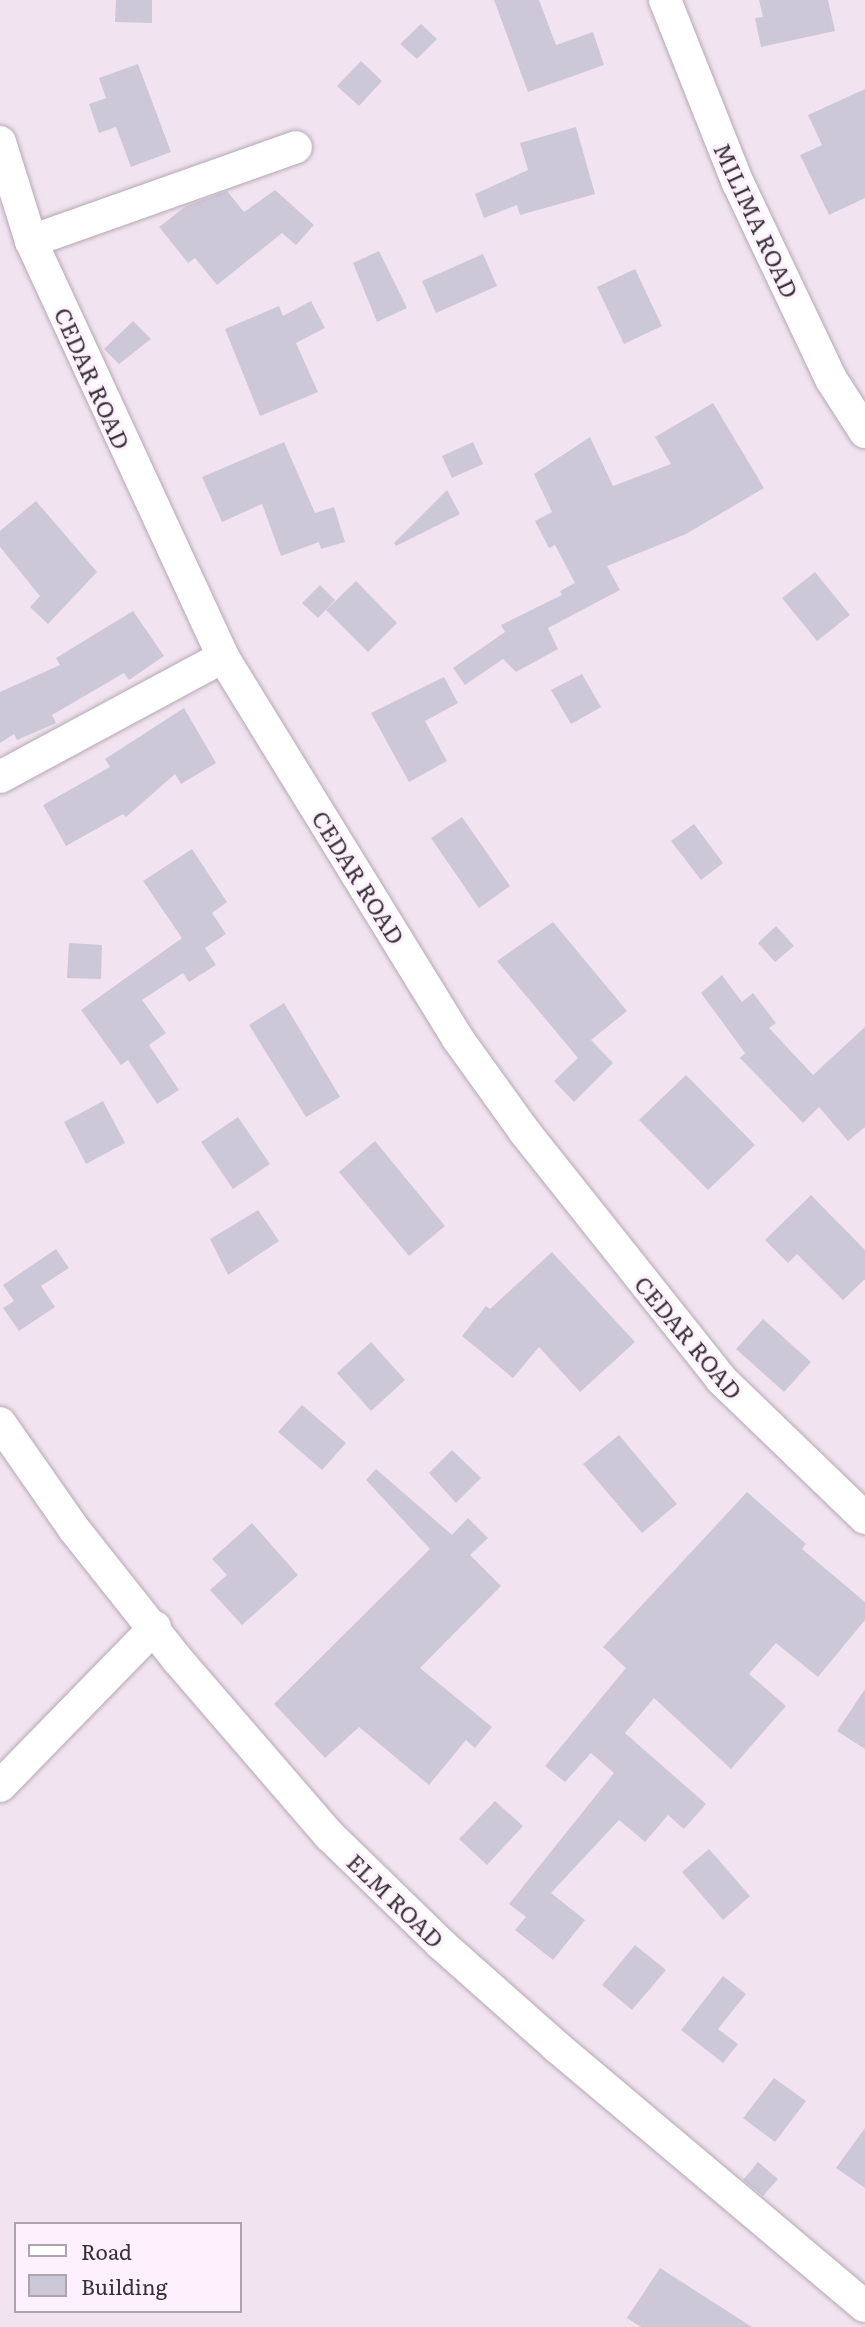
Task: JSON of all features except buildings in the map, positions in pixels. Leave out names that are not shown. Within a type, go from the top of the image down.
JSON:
[{"type":"street","name":"MILIMA ROAD","points":[[665,0],[738,183],[831,379],[865,432]]},
{"type":"street","name":"CEDAR ROAD","points":[[0,142],[32,242],[223,657],[458,1039],[524,1130],[720,1380],[865,1518]]},
{"type":"street","points":[[32,242],[296,147]]},
{"type":"street","points":[[0,778],[223,657]]},
{"type":"street","name":"ELM ROAD","points":[[0,1423],[74,1529],[330,1836],[441,1944],[750,2213],[865,2306]]},
{"type":"street","points":[[0,1786],[155,1627]]}]
